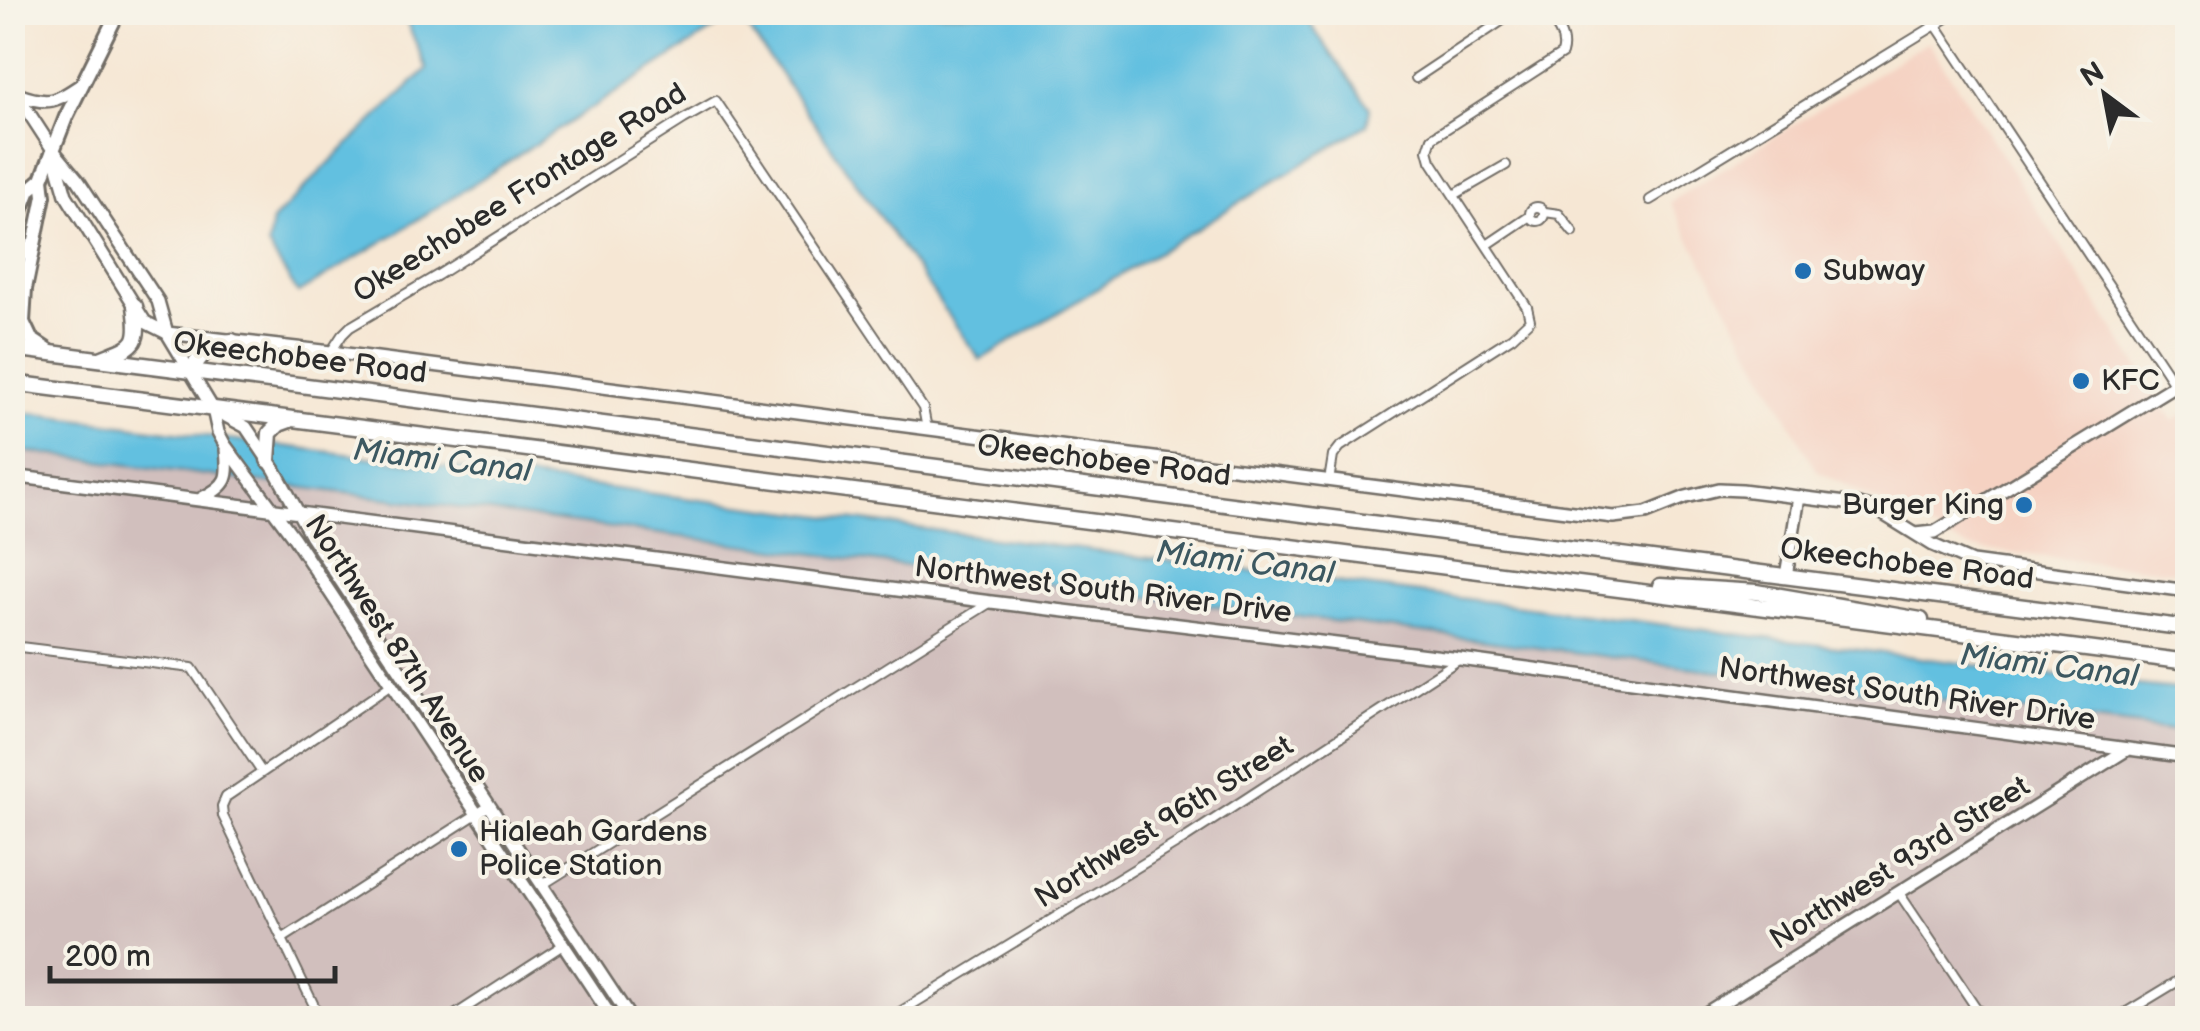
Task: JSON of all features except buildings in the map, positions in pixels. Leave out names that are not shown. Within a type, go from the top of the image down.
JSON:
[{"type":"highway","points":[[99,360],[125,349],[135,340],[139,329],[135,306]]},
{"type":"highway","points":[[190,371],[209,347],[232,340]]},
{"type":"highway","name":"Okeechobee Road","points":[[12,348],[2188,628]]},
{"type":"highway","name":"Okeechobee Road","points":[[12,383],[2188,662]]},
{"type":"highway","points":[[268,460],[262,440],[290,419]]},
{"type":"highway","points":[[1757,592],[1771,590],[1786,576],[1797,592],[1815,600]]},
{"type":"highway","points":[[1571,582],[1757,592],[2010,638]]},
{"type":"main road","points":[[54,354],[32,339],[22,322],[44,196],[42,180],[82,84],[118,12]]},
{"type":"main road","points":[[12,234],[29,190],[42,180]]},
{"type":"main road","points":[[12,262],[35,242]]},
{"type":"street","points":[[1416,78],[1515,12]]},
{"type":"street","points":[[1328,481],[1333,456],[1340,447],[1512,338],[1530,320],[1528,306],[1432,161],[1428,144],[1562,54],[1562,36],[1544,12]]},
{"type":"street","points":[[1650,200],[1957,12]]},
{"type":"street","points":[[1936,25],[2174,385]]},
{"type":"street","points":[[15,90],[50,102],[82,84]]},
{"type":"street","points":[[15,90],[158,301],[167,333],[213,410],[246,426],[262,440]]},
{"type":"street","name":"Okeechobee Frontage Road","points":[[330,352],[350,328],[716,102],[923,408],[927,429]]},
{"type":"street","points":[[53,150],[66,195],[135,306],[145,322],[167,333],[1613,516],[1646,513],[1686,496],[1719,489],[1854,504],[1875,509],[1958,557],[1996,566],[2188,591]]},
{"type":"street","points":[[1454,195],[1506,165]]},
{"type":"street","points":[[41,212],[52,200],[72,203]]},
{"type":"street","points":[[1486,244],[1530,216],[1534,207],[1556,212],[1573,232]]},
{"type":"street","points":[[83,221],[107,246],[126,252]]},
{"type":"street","points":[[1914,534],[1935,532],[1956,520],[2188,376]]},
{"type":"street","name":"Northwest 87th Avenue","points":[[213,410],[225,445],[273,508],[612,1018]]},
{"type":"street","points":[[201,499],[218,490],[226,480],[225,445]]},
{"type":"street","name":"Northwest 87th Avenue","points":[[268,460],[317,545],[630,1018]]},
{"type":"street","name":"Northwest South River Drive","points":[[12,476],[1460,659],[2188,757]]},
{"type":"street","points":[[1786,576],[1799,497]]},
{"type":"street","points":[[317,545],[321,527],[337,516]]},
{"type":"street","points":[[1956,520],[1947,539],[1958,557]]},
{"type":"street","points":[[542,885],[991,602]]},
{"type":"street","points":[[12,646],[192,668],[261,771]]},
{"type":"street","name":"Northwest 96th Street","points":[[890,1018],[1187,837],[1460,659]]},
{"type":"street","points":[[320,1018],[223,816],[222,806],[226,797],[261,771],[391,684]]},
{"type":"street","name":"Northwest 93rd Street","points":[[1698,1018],[2128,749]]},
{"type":"street","points":[[282,939],[489,806]]},
{"type":"street","points":[[1899,893],[1983,1018]]},
{"type":"street","points":[[450,1018],[563,945]]},
{"type":"street","points":[[2117,1018],[2188,974]]},
{"type":"shaded area","points":[[1928,41],[2173,421],[2187,412],[2187,573],[1968,548],[1816,470],[1670,202]]},
{"type":"shaded area","points":[[13,451],[2187,733],[2187,1018],[13,1018]]},
{"type":"water","points":[[403,13],[1302,13],[1370,107],[1367,125],[980,360],[738,14],[298,293],[268,246],[272,221],[427,69]]},
{"type":"water","points":[[13,411],[2187,690],[2187,732],[13,450]]},
{"type":"place","name":"Subway","points":[[1803,271]]},
{"type":"place","name":"KFC","points":[[2081,381]]},
{"type":"place","name":"Burger King","points":[[2024,505]]},
{"type":"place","name":"Hialeah Gardens Police Station","points":[[459,849]]},
{"type":"water label","name":"Miami Canal","points":[[442,461]]},
{"type":"water label","name":"Miami Canal","points":[[1245,563]]},
{"type":"water label","name":"Miami Canal","points":[[2049,666]]}]
